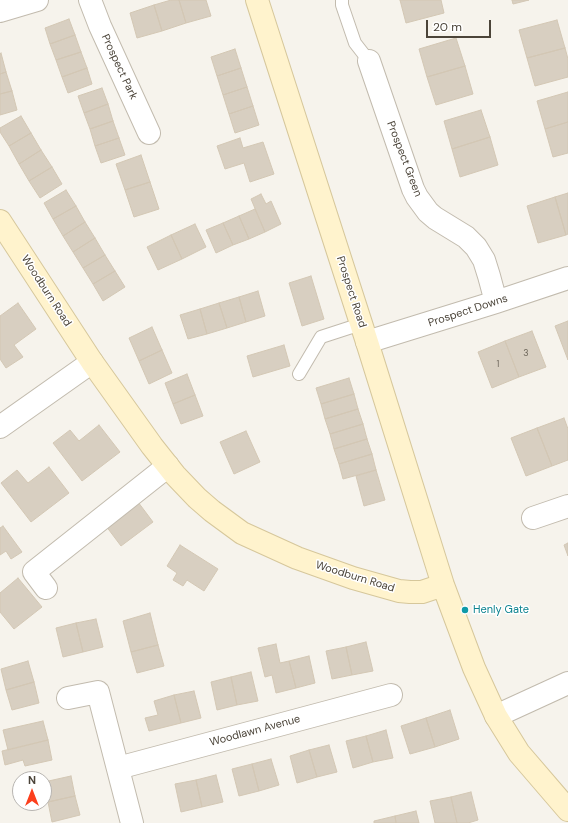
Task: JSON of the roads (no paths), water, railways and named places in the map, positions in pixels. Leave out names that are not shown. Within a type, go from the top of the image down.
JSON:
[{"type":"street","points":[[0,11],[37,0]]},
{"type":"street","name":"Prospect Park","points":[[90,0],[100,26],[149,132]]},
{"type":"street","name":"Prospect Road","points":[[257,0],[443,585]]},
{"type":"street","name":"Prospect Green","points":[[368,61],[417,197],[428,212],[435,218],[466,238],[476,247],[484,260],[496,302]]},
{"type":"street","name":"Woodburn Road","points":[[0,220],[92,362],[152,446],[197,498],[212,511],[242,533],[297,558],[353,578],[399,591],[416,592],[443,585]]},
{"type":"street","name":"Prospect Downs","points":[[364,333],[496,302],[568,278]]},
{"type":"street","points":[[0,427],[92,362]]},
{"type":"street","points":[[46,588],[34,572],[168,466]]},
{"type":"street","points":[[533,518],[568,506]]},
{"type":"street","points":[[443,585],[474,668],[496,716],[519,753],[568,810]]},
{"type":"street","points":[[496,716],[568,683]]},
{"type":"street","points":[[68,698],[98,692],[132,823]]},
{"type":"street","name":"Woodlawn Avenue","points":[[118,768],[391,695]]},
{"type":"street","points":[[564,823],[568,820]]},
{"type":"lane","points":[[342,0],[342,5],[355,43],[368,61]]},
{"type":"lane","points":[[299,374],[321,337],[364,333]]},
{"type":"place","name":"Henly Gate","points":[[465,610]]}]
